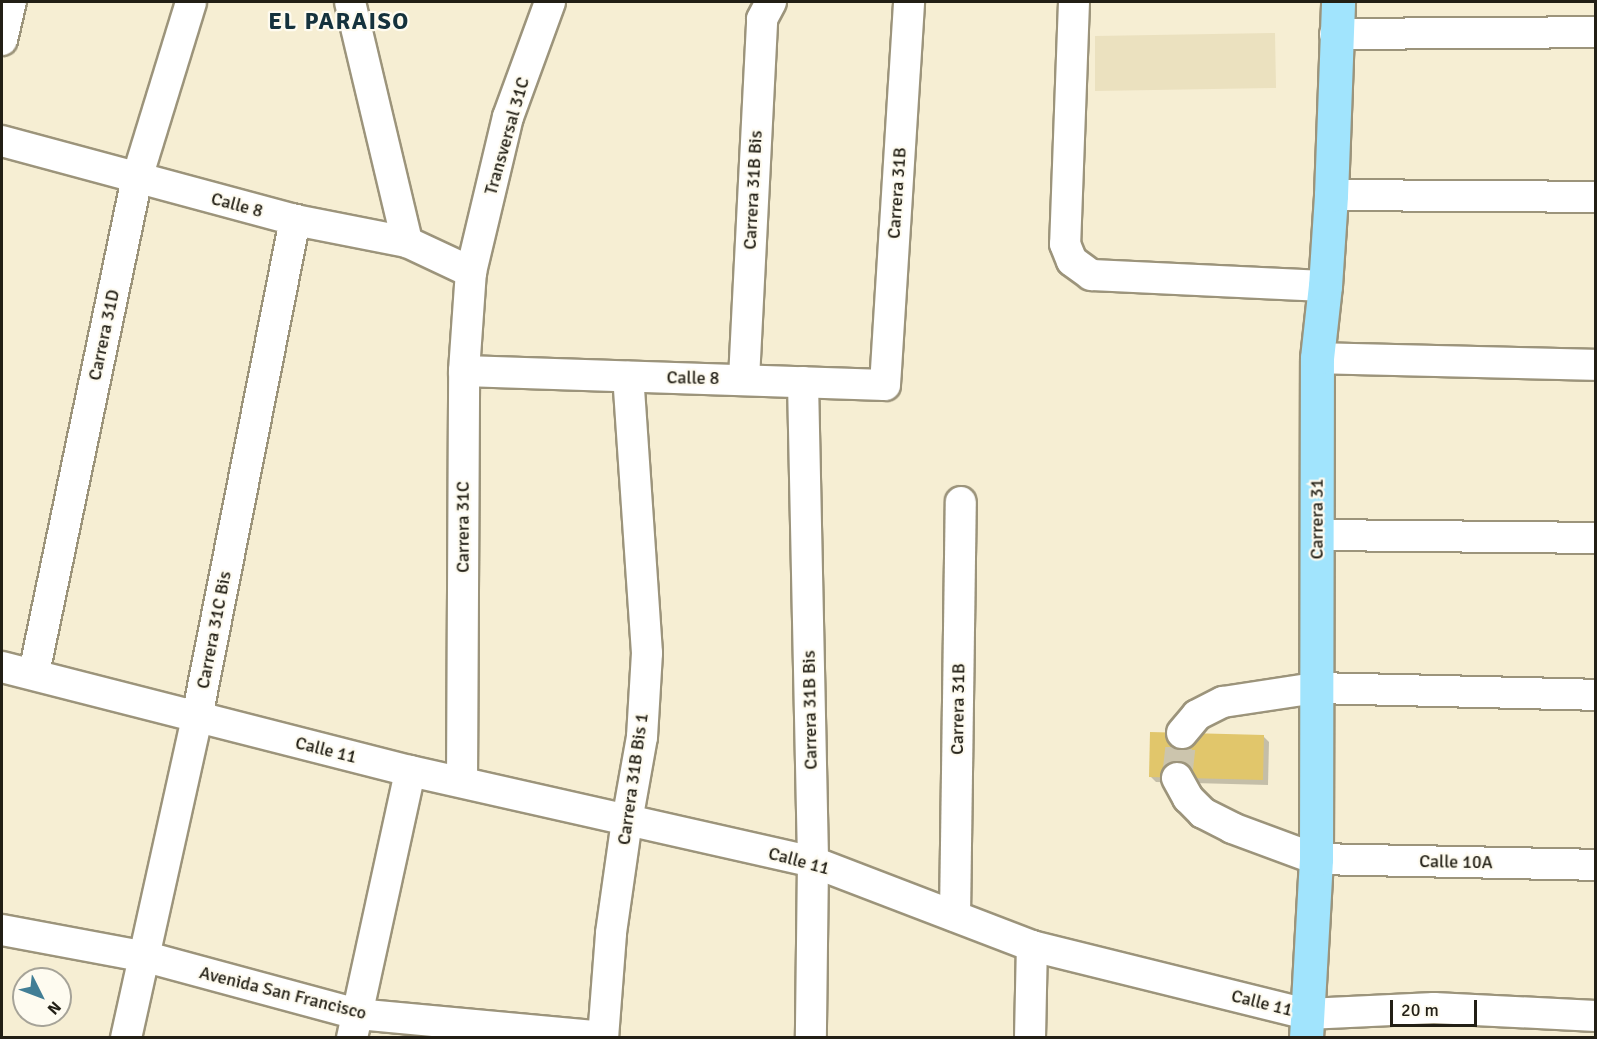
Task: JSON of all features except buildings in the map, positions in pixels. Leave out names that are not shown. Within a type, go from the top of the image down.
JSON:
[{"type":"main road","name":"Carrera 31","points":[[1307,1026],[1316,859],[1317,358],[1325,286],[1338,2]]},
{"type":"street","points":[[2,40],[11,2]]},
{"type":"street","name":"Carrera 31D","points":[[34,673],[137,178],[191,2]]},
{"type":"street","points":[[350,2],[407,242]]},
{"type":"street","name":"Transversal 31C","points":[[471,272],[508,117],[550,2]]},
{"type":"street","name":"Carrera 31B Bis","points":[[744,380],[762,19],[771,2]]},
{"type":"street","name":"Carrera 31B","points":[[885,385],[909,2]]},
{"type":"street","points":[[1074,2],[1065,244],[1072,261],[1091,275],[1325,286]]},
{"type":"street","points":[[1335,34],[1596,32]]},
{"type":"street","name":"Calle 8","points":[[2,141],[295,220],[407,242],[471,272]]},
{"type":"street","points":[[1330,195],[1596,197]]},
{"type":"street","name":"Carrera 31C Bis","points":[[126,1038],[146,957],[197,717],[295,220]]},
{"type":"street","name":"Carrera 31C","points":[[462,782],[464,371],[471,272]]},
{"type":"street","points":[[1317,358],[1596,365]]},
{"type":"street","name":"Calle 8","points":[[464,371],[885,385]]},
{"type":"street","name":"Carrera 31B Bis 1","points":[[603,1037],[611,933],[642,737],[647,653],[628,377]]},
{"type":"street","name":"Carrera 31B Bis","points":[[802,382],[813,861],[811,1038]]},
{"type":"street","name":"Carrera 31B","points":[[955,916],[961,502]]},
{"type":"street","points":[[1318,535],[1596,538]]},
{"type":"street","name":"Calle 11","points":[[2,670],[34,673],[410,771],[813,861],[1032,946],[1307,1026],[1434,1008],[1596,1016]]},
{"type":"street","points":[[1182,733],[1197,715],[1223,702],[1316,688],[1596,695]]},
{"type":"street","points":[[355,1026],[410,771]]},
{"type":"street","name":"Calle 10A","points":[[1177,778],[1188,798],[1203,813],[1232,828],[1316,859],[1596,865]]},
{"type":"street","name":"Avenida San Francisco","points":[[2,930],[146,957],[355,1026],[603,1037]]},
{"type":"street","points":[[1030,1038],[1032,946]]},
{"type":"shaded area","points":[[1275,33],[1276,88],[1095,91],[1095,36]]},
{"type":"tunnel","points":[[1177,778],[1182,733]]},
{"type":"district","name":"EL PARAISO","points":[[339,22]]}]
